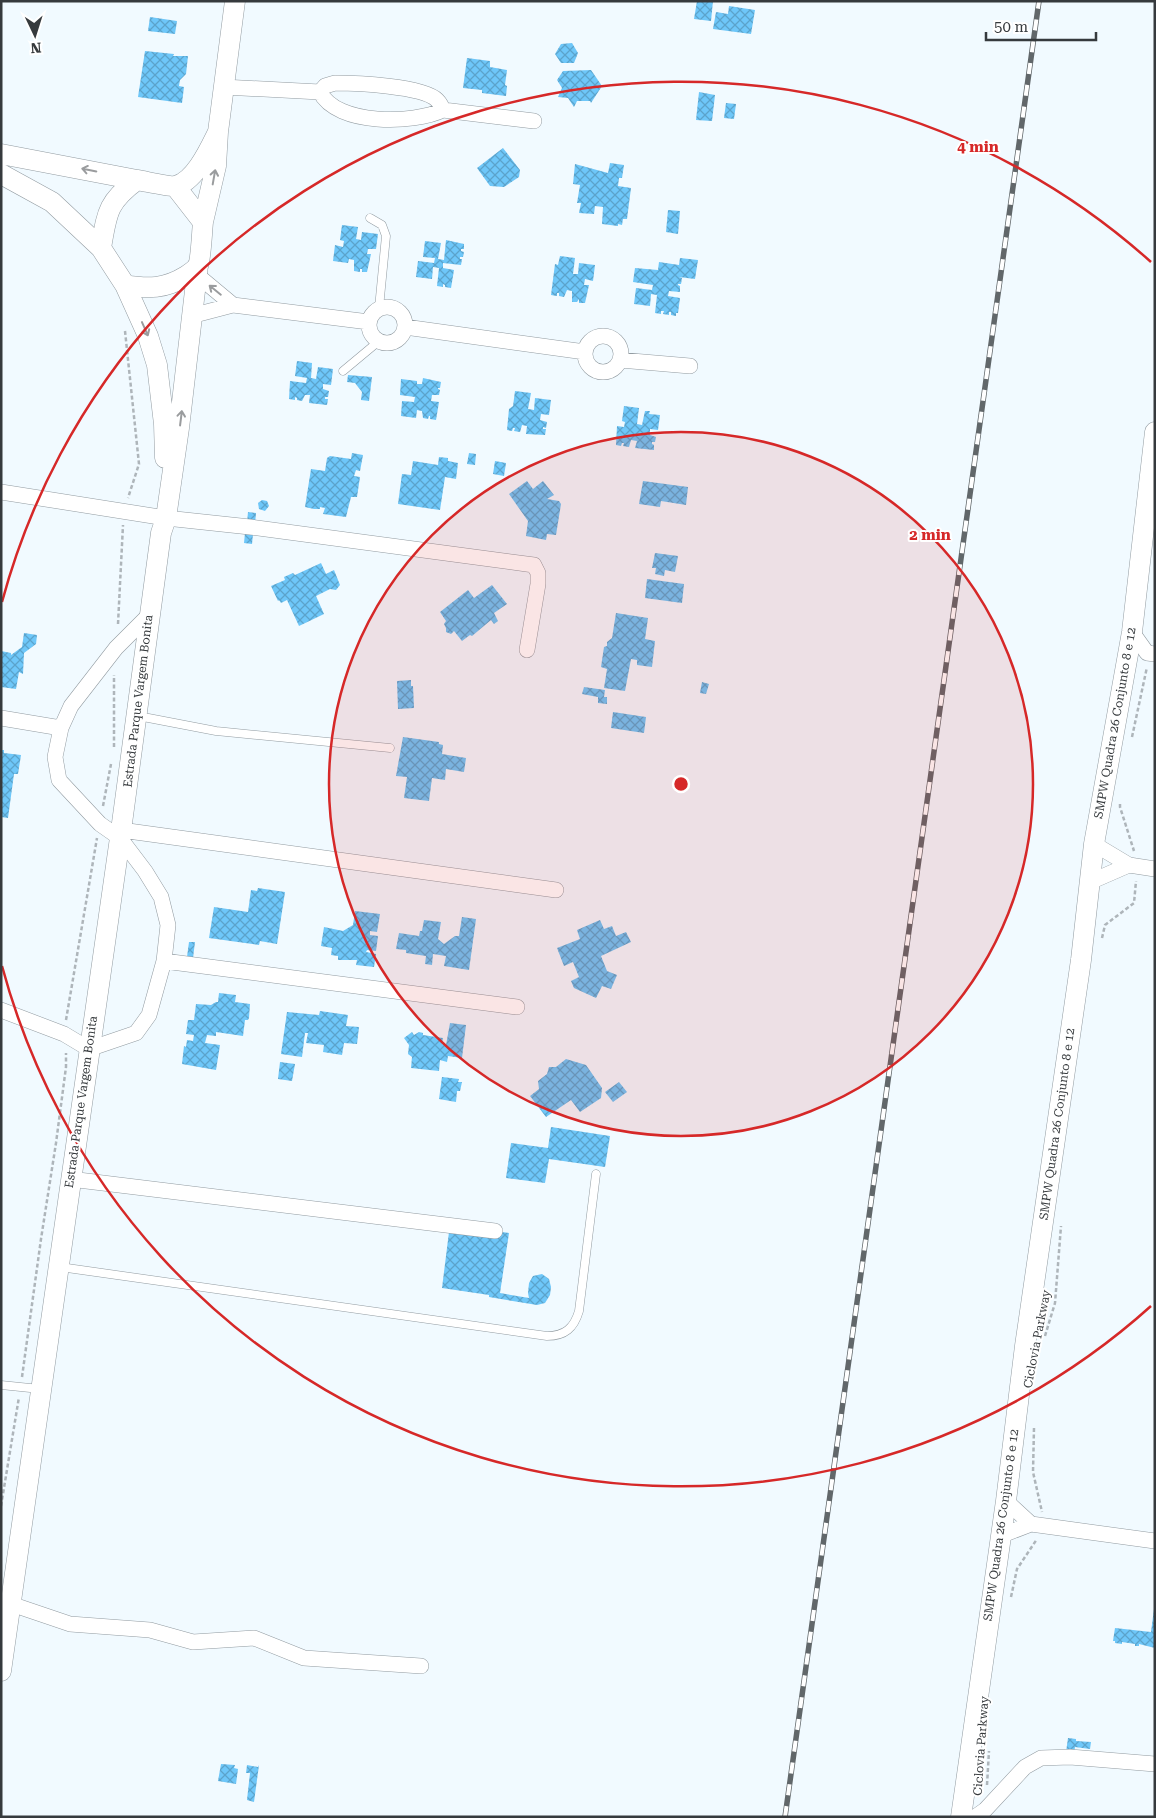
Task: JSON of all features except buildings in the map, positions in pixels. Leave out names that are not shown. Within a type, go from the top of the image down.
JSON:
[{"type":"main road","points":[[1,174],[52,202],[101,248],[125,285],[159,288],[174,283],[197,270],[203,222],[216,166],[223,88],[235,1]]},
{"type":"main road","points":[[175,186],[200,166],[218,132]]},
{"type":"main road","points":[[1,154],[175,186],[203,222]]},
{"type":"main road","points":[[101,248],[108,211],[111,205],[122,191],[137,180]]},
{"type":"main road","name":"Estrada Parque Vargem Bonita","points":[[161,522],[180,428],[197,270]]},
{"type":"main road","name":"Estrada Parque Vargem Bonita","points":[[1,1670],[6,1603],[42,1390],[70,1180],[121,834],[161,522],[166,451],[157,365],[148,336],[125,285]]},
{"type":"main road","name":"SMPW Quadra 26 Conjunto 8 e 12","points":[[961,1817],[1081,960],[1094,844],[1132,632],[1154,440]]},
{"type":"street","points":[[223,88],[320,92],[326,86],[335,82],[397,87],[430,96],[437,100],[444,110]]},
{"type":"street","points":[[320,92],[324,99],[334,108],[366,118],[420,118],[432,116],[444,110],[534,121]]},
{"type":"street","points":[[197,270],[233,305]]},
{"type":"street","points":[[191,316],[233,305],[369,322]]},
{"type":"street","points":[[390,306],[403,316],[405,327],[403,333],[395,341],[390,343],[379,341],[370,333],[369,322],[371,316],[378,308],[390,306]]},
{"type":"street","points":[[405,327],[586,352]]},
{"type":"street","points":[[604,336],[616,341],[621,353],[620,360],[613,369],[602,372],[592,368],[588,363],[586,352],[592,341],[604,336]]},
{"type":"street","points":[[620,360],[690,366]]},
{"type":"street","points":[[1,492],[161,522],[250,528],[534,565],[538,573],[538,584],[527,650]]},
{"type":"street","points":[[149,615],[116,648],[71,706],[62,728],[55,757],[59,780],[100,824],[121,834],[556,890]]},
{"type":"street","points":[[1126,666],[1150,653],[1132,632]]},
{"type":"street","points":[[1,718],[62,728]]},
{"type":"street","points":[[1,1010],[64,1034],[89,1049],[136,1033],[149,1015],[164,961],[168,925],[160,897],[121,834]]},
{"type":"street","points":[[1094,844],[1134,865],[1155,868]]},
{"type":"street","points":[[1090,882],[1134,865]]},
{"type":"street","points":[[164,961],[517,1007]]},
{"type":"street","points":[[70,1180],[495,1231]]},
{"type":"street","points":[[1006,1500],[1038,1525]]},
{"type":"street","points":[[1000,1536],[1038,1525],[1155,1541]]},
{"type":"street","points":[[6,1603],[70,1624],[150,1630],[193,1642],[254,1638],[304,1658],[421,1666]]},
{"type":"street","points":[[980,1814],[1025,1767],[1041,1758],[1078,1758],[1155,1764]]},
{"type":"lane","points":[[370,218],[382,225],[386,236],[378,308]]},
{"type":"lane","points":[[343,371],[379,341]]},
{"type":"lane","points":[[136,715],[216,731],[390,748]]},
{"type":"lane","points":[[58,1267],[547,1336],[558,1336],[571,1328],[576,1322],[579,1311],[596,1174]]},
{"type":"lane","points":[[1,1384],[42,1390]]},
{"type":"path","points":[[1132,740],[1150,653]]},
{"type":"path","points":[[1101,942],[1105,925],[1134,903],[1134,865],[1120,807],[1121,797]]},
{"type":"path","name":"Ciclovia Parkway","points":[[1045,1337],[1054,1302],[1061,1224]]},
{"type":"path","points":[[1009,1606],[1017,1569],[1038,1525],[1033,1472],[1034,1419]]},
{"type":"path","name":"Ciclovia Parkway","points":[[980,1814],[990,1744]]},
{"type":"railway","points":[[785,1817],[1039,1]]}]
